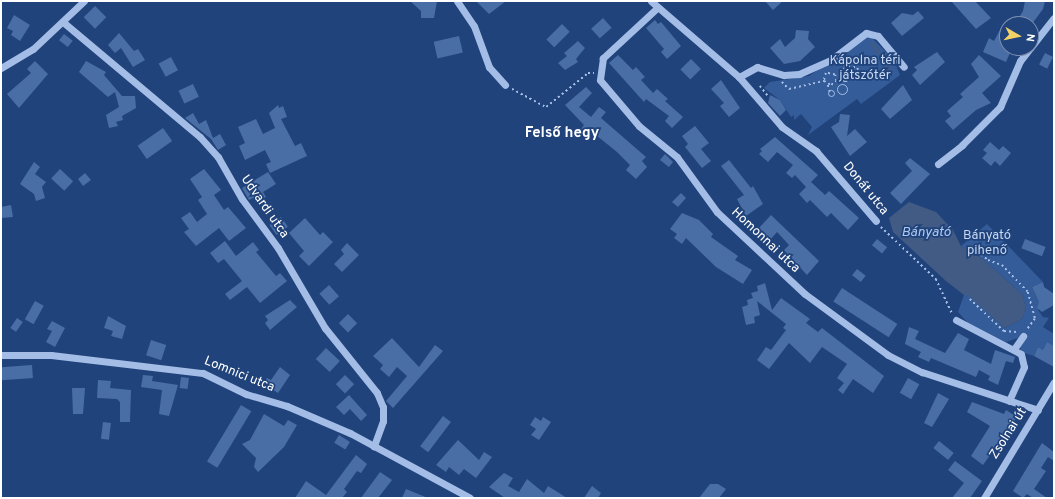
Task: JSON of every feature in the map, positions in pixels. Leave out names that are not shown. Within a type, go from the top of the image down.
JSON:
[{"type":"street","points":[[1,68],[33,49],[84,1]]},
{"type":"street","points":[[457,1],[474,26],[489,67],[505,85]]},
{"type":"street","name":"Donát utca","points":[[651,1],[657,8],[739,77],[782,127],[829,164],[876,221]]},
{"type":"street","points":[[598,74],[603,58],[657,8]]},
{"type":"street","points":[[1039,38],[1054,18]]},
{"type":"street","name":"Udvardi utca","points":[[63,22],[200,137],[218,157],[242,199],[287,263],[325,328],[377,393],[383,407],[384,421],[374,446]]},
{"type":"street","points":[[739,77],[757,67],[777,73],[799,74],[828,60],[860,36],[872,33],[904,67]]},
{"type":"street","points":[[938,164],[998,110],[1020,61],[1024,56]]},
{"type":"street","name":"Homonnai utca","points":[[598,74],[600,80],[619,104],[677,157],[717,212],[805,294],[841,323],[916,370],[1038,410]]},
{"type":"street","points":[[956,320],[1021,354],[1024,367],[1009,400]]},
{"type":"street","points":[[1014,349],[1023,336]]},
{"type":"street","name":"Lomnici utca","points":[[1,355],[51,356],[198,371],[246,394],[305,413],[374,446],[470,498]]},
{"type":"street","name":"Zsolnai út","points":[[984,498],[1054,382]]},
{"type":"path","points":[[824,81],[828,85],[832,98],[837,93],[839,86],[845,84],[859,71],[854,66],[845,67],[828,60]]},
{"type":"path","points":[[828,85],[834,84],[845,67]]},
{"type":"path","points":[[824,81],[828,72],[834,73],[845,84],[847,93],[842,95],[830,92]]},
{"type":"path","points":[[505,85],[546,107],[588,73],[598,74]]},
{"type":"path","points":[[777,73],[789,89],[824,81]]},
{"type":"path","points":[[760,86],[769,97]]},
{"type":"path","name":"Donát utca","points":[[876,221],[936,279],[956,320]]},
{"type":"path","points":[[969,246],[988,260],[1002,265],[1028,292],[1035,319],[1023,336],[1015,330],[1004,331],[970,299]]},
{"type":"green space","name":"Kápolna téri játszótér","points":[[871,37],[894,60],[900,75],[861,104],[857,99],[808,135],[812,127],[801,114],[794,120],[794,115],[791,117],[780,100],[764,88],[770,82],[809,76],[865,38]]},
{"type":"green space","name":"Bányató pihenő","points":[[987,224],[1043,282],[1032,287],[1039,302],[1038,310],[1043,317],[1049,318],[1043,327],[1054,334],[1054,346],[1047,342],[1043,350],[1038,347],[1034,356],[1021,352],[1018,338],[1006,342],[968,323],[958,312],[964,295],[968,294],[1005,328],[1022,319],[1026,308],[1022,294],[984,260],[961,246]]},
{"type":"water","name":"Bányató","points":[[909,202],[936,212],[953,230],[961,246],[984,260],[1022,294],[1026,308],[1022,319],[1005,328],[968,295],[964,295],[946,281],[893,232],[889,218]]},
{"type":"building","points":[[410,1],[437,1],[434,18],[421,18],[421,11]]},
{"type":"building","points":[[476,1],[506,1],[489,14]]},
{"type":"building","points":[[765,1],[783,1],[773,10]]},
{"type":"building","points":[[951,1],[975,1],[991,18],[976,29]]},
{"type":"building","points":[[1025,1],[1045,1],[1043,9],[1038,16],[1020,16],[1023,11]]},
{"type":"building","points":[[95,6],[106,17],[95,29],[84,17]]},
{"type":"building","points":[[918,11],[924,18],[902,36],[891,23],[902,13],[913,15]]},
{"type":"building","points":[[14,15],[30,25],[20,41],[11,35],[13,31],[7,28]]},
{"type":"building","points":[[603,18],[612,28],[600,38],[591,29]]},
{"type":"building","points":[[655,20],[658,24],[661,22],[681,46],[667,59],[661,52],[664,49],[646,28]]},
{"type":"building","points":[[562,24],[570,32],[554,47],[546,40]]},
{"type":"building","points":[[796,30],[809,31],[808,39],[815,47],[800,61],[784,64],[770,48],[780,39],[785,47],[795,38]]},
{"type":"building","points":[[999,32],[999,56],[1009,56],[1006,62],[983,52],[989,38],[994,41]]},
{"type":"building","points":[[119,33],[134,51],[138,49],[145,60],[133,67],[121,48],[115,53],[108,45]]},
{"type":"building","points":[[64,34],[73,41],[68,47],[59,40]]},
{"type":"building","points":[[459,36],[463,53],[437,58],[434,42]]},
{"type":"building","points":[[578,41],[585,48],[576,59],[578,62],[565,70],[558,63],[567,56],[564,53]]},
{"type":"building","points":[[937,52],[945,62],[920,85],[912,75],[917,70],[914,67]]},
{"type":"building","points":[[1045,53],[1053,57],[1047,69],[1039,65]]},
{"type":"building","points":[[618,55],[633,70],[636,67],[645,77],[641,80],[653,93],[657,89],[668,99],[665,101],[683,117],[672,128],[665,121],[669,116],[646,99],[644,102],[609,63]]},
{"type":"building","points":[[979,55],[1001,76],[982,93],[991,103],[976,110],[953,130],[945,121],[951,116],[947,111],[963,97],[960,94],[979,77],[971,64]]},
{"type":"building","points":[[171,57],[178,70],[166,77],[159,64]]},
{"type":"building","points":[[691,59],[701,69],[690,80],[680,70]]},
{"type":"building","points":[[35,61],[48,74],[19,108],[7,94],[31,73],[27,69]]},
{"type":"building","points":[[86,61],[106,72],[104,75],[122,96],[135,96],[136,108],[122,116],[123,120],[116,122],[118,126],[109,128],[106,115],[119,107],[115,92],[108,97],[79,72]]},
{"type":"building","points":[[721,80],[740,108],[729,117],[720,106],[724,103],[711,89]]},
{"type":"building","points":[[193,84],[199,97],[184,103],[178,91]]},
{"type":"building","points":[[903,85],[912,100],[890,119],[881,109]]},
{"type":"building","points":[[586,87],[592,93],[579,107],[591,117],[599,107],[606,112],[601,118],[646,157],[642,161],[647,167],[636,179],[626,170],[630,165],[617,152],[591,131],[588,135],[581,129],[584,125],[565,105]]},
{"type":"building","points":[[770,95],[780,100],[786,110],[780,116],[768,103]]},
{"type":"building","points":[[278,105],[279,108],[283,106],[287,117],[281,119],[295,146],[301,143],[307,156],[270,173],[266,164],[271,162],[265,150],[245,160],[239,146],[245,143],[238,127],[256,119],[263,134],[275,128],[269,113]]},
{"type":"building","points":[[193,113],[199,124],[206,120],[213,138],[220,134],[226,145],[218,150],[211,139],[185,118]]},
{"type":"building","points":[[840,114],[850,115],[847,136],[855,129],[867,142],[850,156],[831,127],[839,122]]},
{"type":"building","points":[[695,126],[709,143],[701,149],[711,161],[702,168],[685,147],[688,144],[682,136]]},
{"type":"building","points":[[163,128],[172,141],[147,159],[138,146]]},
{"type":"building","points":[[775,137],[818,175],[811,182],[825,195],[829,191],[859,218],[848,230],[831,213],[827,217],[810,200],[807,203],[799,194],[806,187],[795,175],[792,178],[786,173],[793,165],[777,152],[768,162],[759,154],[762,151],[760,149]]},
{"type":"building","points":[[990,142],[999,150],[1003,146],[1011,153],[1000,166],[995,161],[991,166],[982,158],[987,153],[983,150]]},
{"type":"building","points":[[665,154],[673,162],[669,167],[660,160]]},
{"type":"building","points":[[910,158],[930,174],[901,204],[890,193],[912,171],[905,163]]},
{"type":"building","points":[[729,160],[751,188],[753,186],[763,204],[746,216],[737,199],[744,195],[721,166]]},
{"type":"building","points":[[34,162],[40,167],[35,174],[46,182],[42,187],[45,198],[36,201],[34,194],[20,184]]},
{"type":"building","points":[[60,169],[73,181],[64,191],[51,179]]},
{"type":"building","points":[[204,169],[221,190],[214,195],[224,210],[228,207],[246,228],[229,241],[219,228],[196,246],[184,232],[189,229],[181,218],[190,212],[197,222],[207,214],[198,200],[202,197],[190,179]]},
{"type":"building","points":[[268,172],[276,184],[263,192],[266,197],[256,203],[253,198],[249,200],[242,188]]},
{"type":"building","points":[[85,173],[91,180],[83,186],[78,179]]},
{"type":"building","points":[[681,193],[686,198],[678,207],[672,202]]},
{"type":"building","points":[[11,205],[13,217],[1,218],[1,207]]},
{"type":"building","points":[[682,213],[699,220],[713,234],[711,237],[738,256],[735,260],[752,270],[743,284],[716,267],[686,238],[682,244],[674,238],[677,234],[670,229]]},
{"type":"building","points":[[771,215],[819,261],[807,275],[784,250],[789,245],[777,232],[770,240],[758,229]]},
{"type":"building","points":[[281,217],[288,227],[276,235],[270,225]]},
{"type":"building","points":[[305,218],[320,235],[323,232],[333,242],[309,266],[299,256],[304,251],[289,233]]},
{"type":"building","points":[[877,239],[887,247],[882,253],[872,245]]},
{"type":"building","points":[[1025,239],[1046,247],[1042,256],[1021,248]]},
{"type":"building","points":[[225,241],[236,256],[253,242],[259,250],[256,252],[276,276],[280,273],[287,281],[260,303],[247,287],[230,300],[225,294],[242,281],[224,259],[218,263],[210,253]]},
{"type":"building","points":[[347,243],[359,255],[342,272],[334,264],[344,254],[341,250]]},
{"type":"building","points":[[857,269],[866,276],[861,282],[852,275]]},
{"type":"building","points":[[1043,282],[1044,287],[1054,294],[1054,305],[1042,312],[1037,308],[1039,302],[1032,287]]},
{"type":"building","points":[[765,283],[772,310],[781,298],[810,319],[806,323],[818,332],[822,328],[884,376],[873,393],[853,379],[843,394],[838,390],[844,383],[837,378],[847,364],[822,347],[810,363],[789,343],[769,369],[757,360],[766,347],[771,350],[786,330],[783,328],[786,324],[757,301],[760,315],[754,317],[755,323],[746,325],[742,307],[748,305],[747,300],[753,298],[751,293],[758,291],[757,286]]},
{"type":"building","points":[[329,285],[339,296],[329,305],[319,294]]},
{"type":"building","points":[[842,288],[897,324],[889,337],[833,301]]},
{"type":"building","points":[[290,300],[297,307],[270,330],[265,323],[268,320],[265,316]]},
{"type":"building","points":[[35,301],[44,306],[34,324],[25,319]]},
{"type":"building","points":[[348,314],[357,323],[348,332],[339,323]]},
{"type":"building","points":[[108,316],[126,326],[122,339],[111,336],[113,331],[104,328]]},
{"type":"building","points":[[17,318],[23,322],[16,332],[10,328]]},
{"type":"building","points":[[52,321],[65,328],[55,347],[46,342],[52,331],[47,329]]},
{"type":"building","points":[[909,327],[919,331],[915,339],[945,353],[958,333],[969,339],[964,350],[991,364],[995,350],[1015,357],[1013,363],[1006,361],[998,385],[988,380],[990,376],[979,370],[976,377],[931,358],[929,362],[918,357],[921,352],[905,344]]},
{"type":"building","points":[[392,338],[419,367],[435,345],[443,351],[393,408],[386,401],[407,376],[397,367],[389,377],[380,369],[383,365],[373,356]]},
{"type":"building","points":[[151,340],[166,345],[161,360],[146,355]]},
{"type":"building","points":[[1047,342],[1054,346],[1054,367],[1034,356],[1038,347],[1043,350]]},
{"type":"building","points":[[326,348],[340,361],[330,372],[316,359]]},
{"type":"building","points":[[32,365],[33,378],[2,380],[1,367]]},
{"type":"building","points":[[280,367],[290,375],[278,393],[263,383],[267,378],[271,380]]},
{"type":"building","points":[[143,375],[153,376],[152,381],[178,385],[169,416],[159,414],[162,390],[141,387]]},
{"type":"building","points":[[345,375],[354,384],[345,393],[336,384]]},
{"type":"building","points":[[181,377],[189,378],[188,389],[180,388]]},
{"type":"building","points":[[908,378],[919,384],[911,399],[900,393]]},
{"type":"building","points":[[98,380],[111,381],[110,388],[131,390],[130,422],[120,422],[120,402],[117,399],[97,398]]},
{"type":"building","points":[[72,388],[85,388],[83,414],[73,414]]},
{"type":"building","points":[[938,393],[949,399],[932,427],[924,423]]},
{"type":"building","points":[[349,395],[367,415],[361,421],[350,409],[344,415],[336,407]]},
{"type":"building","points":[[972,402],[1004,414],[1006,410],[1017,417],[983,465],[971,456],[990,426],[967,412]]},
{"type":"building","points":[[241,405],[251,411],[217,468],[207,462]]},
{"type":"building","points":[[264,414],[284,426],[288,420],[297,425],[284,447],[258,472],[254,467],[256,458],[242,444],[250,440]]},
{"type":"building","points":[[443,416],[451,422],[428,452],[420,446]]},
{"type":"building","points":[[535,417],[541,421],[543,417],[551,422],[539,440],[531,435],[536,429],[530,425]]},
{"type":"building","points":[[103,422],[111,423],[109,440],[101,439]]},
{"type":"building","points":[[339,435],[350,442],[345,450],[334,443]]},
{"type":"building","points":[[458,440],[479,460],[484,452],[492,457],[476,478],[464,469],[459,475],[449,467],[446,472],[436,465]]},
{"type":"building","points":[[939,441],[954,453],[948,460],[933,448]]},
{"type":"building","points":[[1042,443],[1054,452],[1054,461],[1048,457],[1041,468],[1046,471],[1034,489],[1047,498],[1033,498],[1027,494],[1023,498],[1013,491]]},
{"type":"building","points":[[356,455],[367,464],[361,473],[357,471],[344,489],[347,492],[342,498],[295,498],[306,481],[326,495]]},
{"type":"building","points":[[955,461],[982,481],[970,498],[952,498],[964,483],[948,470]]},
{"type":"building","points":[[380,472],[392,480],[378,498],[361,498]]},
{"type":"building","points":[[504,473],[513,478],[508,486],[519,492],[527,479],[544,493],[548,486],[567,498],[505,498],[489,487]]},
{"type":"building","points":[[710,484],[718,484],[726,489],[719,498],[699,498]]},
{"type":"building","points":[[592,486],[601,493],[598,498],[584,498]]},
{"type":"building","points":[[406,489],[428,498],[402,498]]},
{"type":"waterway","points":[[872,43],[890,69]]},
{"type":"district","name":"Felső hegy","points":[[562,134]]}]
